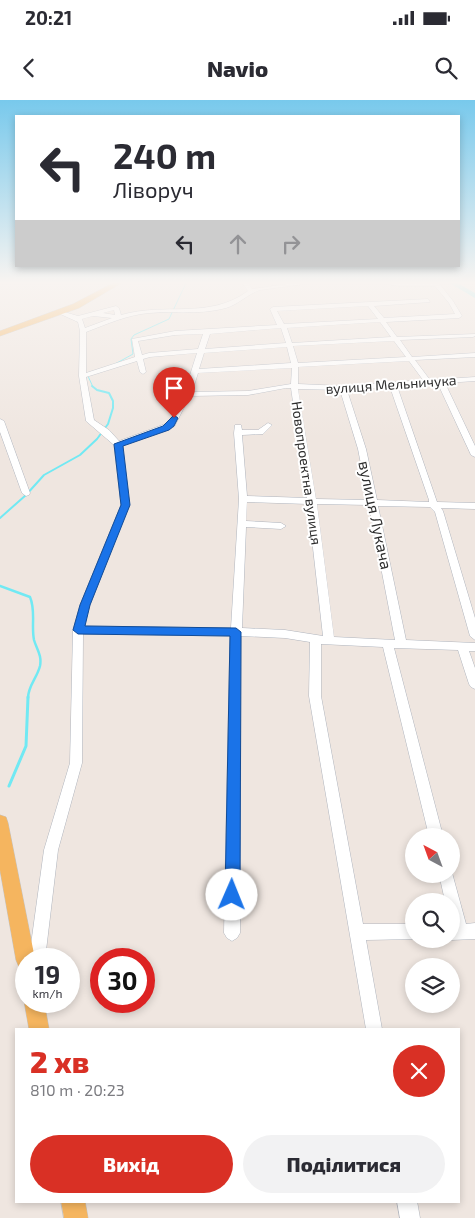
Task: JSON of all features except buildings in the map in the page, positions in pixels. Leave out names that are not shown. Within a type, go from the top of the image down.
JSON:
[{"type":"main road","points":[[0,823],[24,948]]},
{"type":"main road","points":[[37,1013],[40,1028]]},
{"type":"main road","points":[[73,1203],[76,1218]]},
{"type":"street","points":[[38,948],[51,850],[76,762],[78,630],[85,605],[125,505],[118,444],[90,421],[83,333]]},
{"type":"street","points":[[143,372],[134,340],[175,333]]},
{"type":"street","points":[[118,444],[171,425],[188,394],[207,333]]},
{"type":"street","name":"Новопроектна вулиця","points":[[285,333],[294,365],[296,380],[294,387],[312,502],[330,641]]},
{"type":"street","points":[[392,333],[427,381]]},
{"type":"street","points":[[85,375],[149,355],[289,344],[473,335]]},
{"type":"street","points":[[195,371],[475,355]]},
{"type":"street","name":"вулиця Мельничука","points":[[188,394],[248,394],[286,386],[343,388],[475,379]]},
{"type":"street","points":[[440,380],[475,455]]},
{"type":"street","points":[[393,384],[434,500],[433,505]]},
{"type":"street","name":"вулиця Лукача","points":[[343,388],[362,449],[401,644]]},
{"type":"street","points":[[0,421],[26,493]]},
{"type":"street","points":[[232,933],[236,632],[243,499],[238,430],[260,432],[268,425]]},
{"type":"street","points":[[243,499],[475,506]]},
{"type":"street","points":[[433,505],[439,511],[475,636]]},
{"type":"street","points":[[241,524],[280,526]]},
{"type":"street","points":[[78,630],[284,634],[314,640],[475,647]]},
{"type":"street","points":[[314,640],[315,696],[374,1028]]},
{"type":"street","points":[[387,643],[434,828]]},
{"type":"street","points":[[462,647],[475,684]]},
{"type":"street","points":[[449,883],[462,931]]},
{"type":"street","points":[[358,932],[405,932]]},
{"type":"street","points":[[407,1203],[410,1218]]},
{"type":"waterway","points":[[115,364],[133,354],[131,339],[138,333]]},
{"type":"waterway","points":[[87,374],[93,387]]},
{"type":"waterway","points":[[0,518],[26,495],[44,475],[80,455],[97,439],[108,424],[113,401],[109,393],[97,390],[93,387]]},
{"type":"waterway","points":[[0,586],[30,597],[32,602],[34,640],[40,656],[40,666],[29,690],[28,698]]},
{"type":"waterway","points":[[9,786],[26,746],[28,697]]},
{"type":"route","points":[[174,418],[171,425],[166,428],[118,444],[125,505],[85,605],[78,630],[236,632],[232,895]]}]
